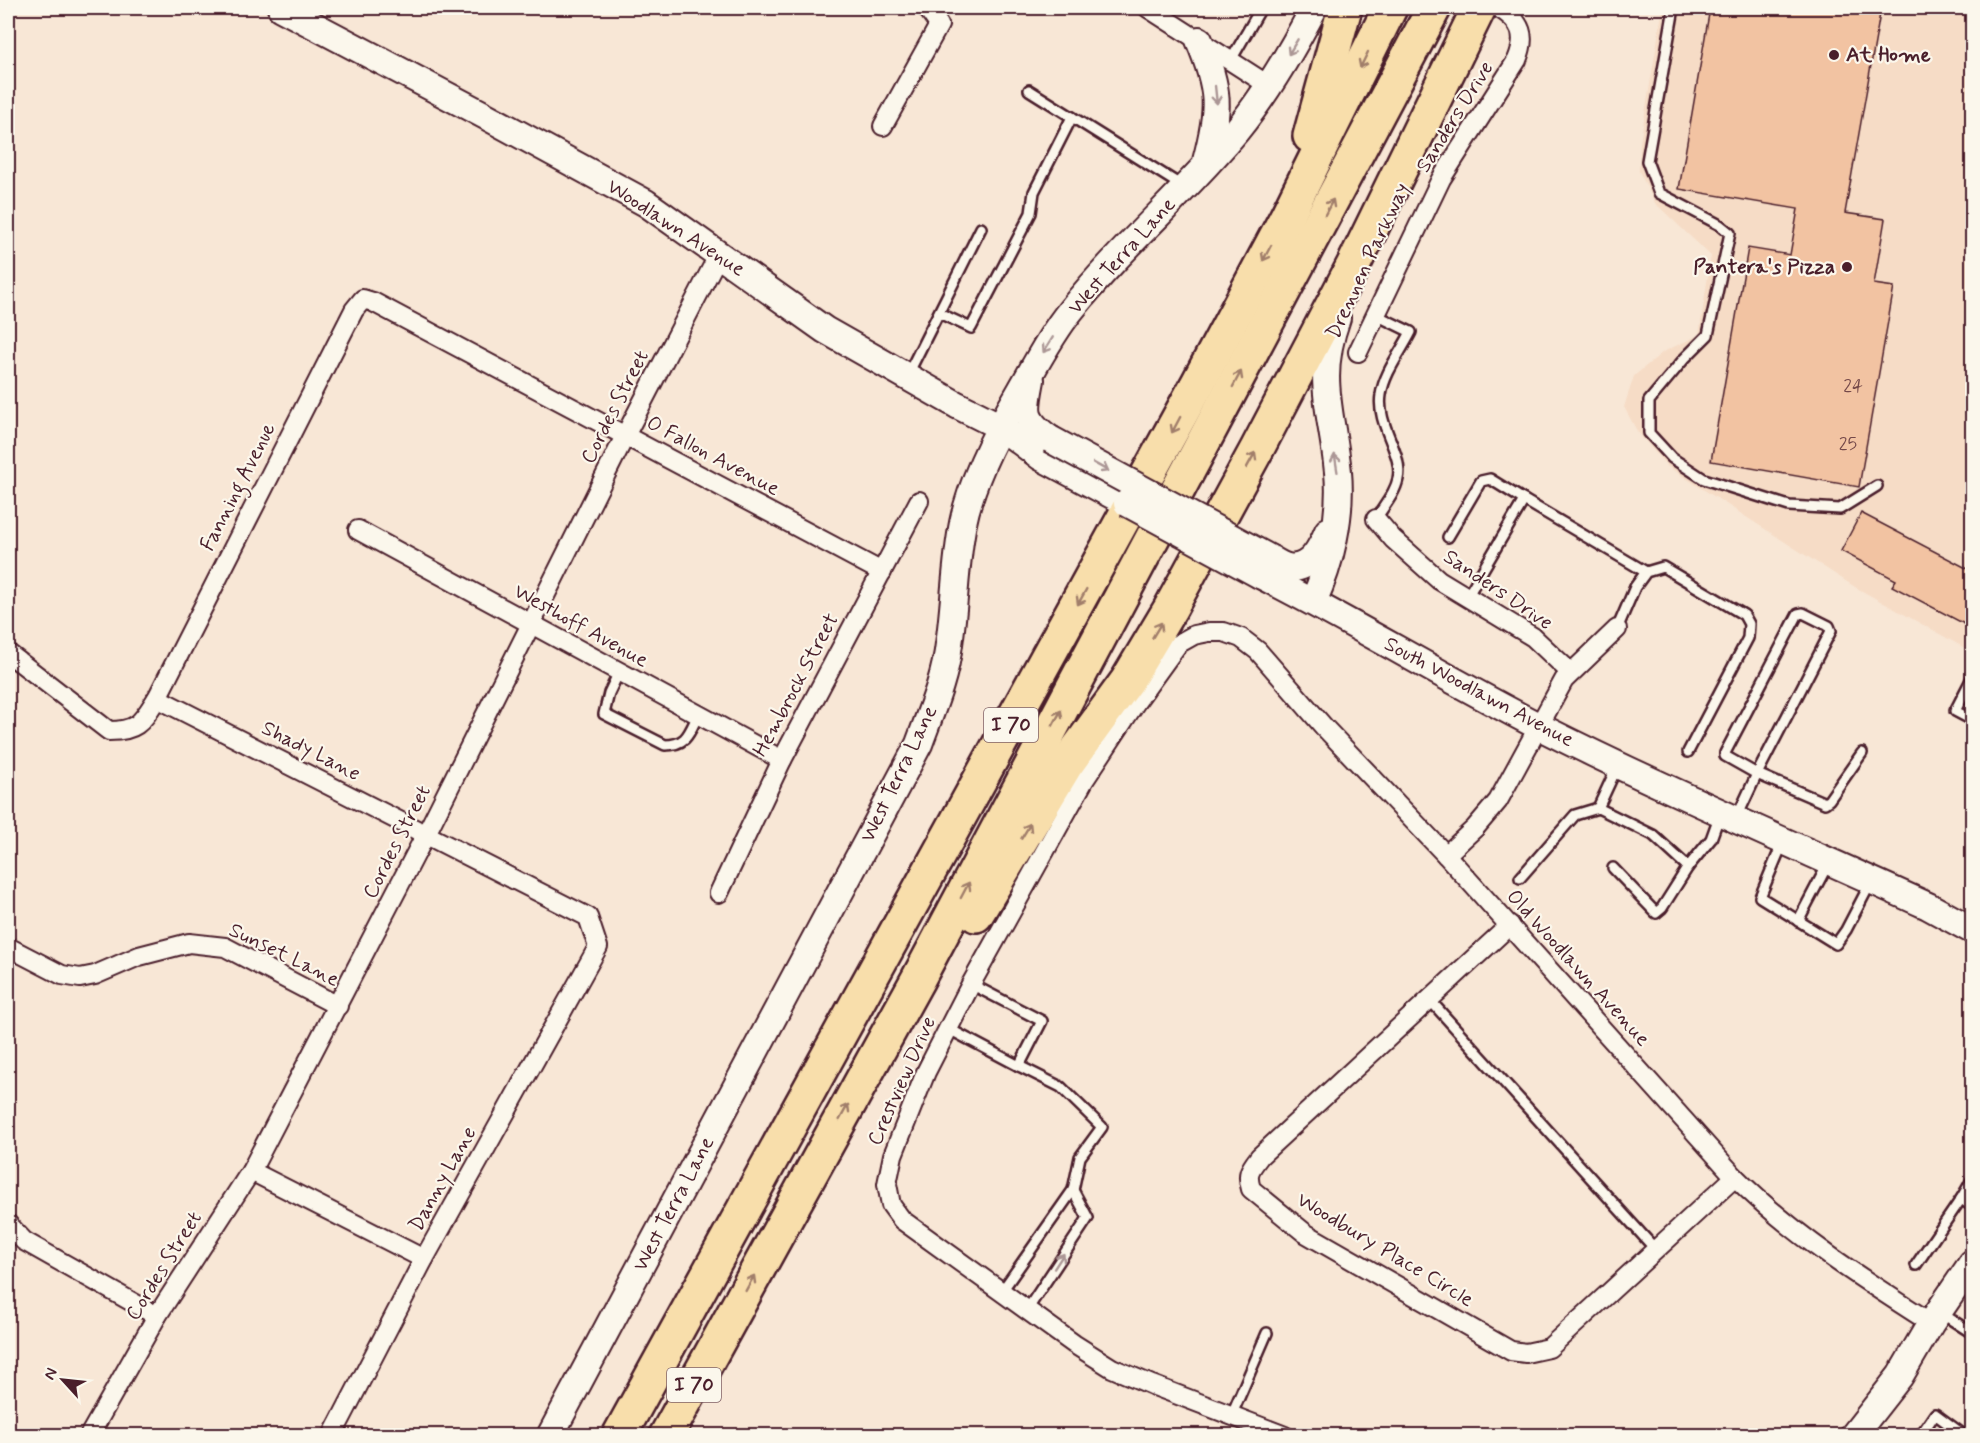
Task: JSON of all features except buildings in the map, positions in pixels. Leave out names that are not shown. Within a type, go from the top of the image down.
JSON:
[{"type":"highway","points":[[1286,218],[1345,8]]},
{"type":"highway","name":"I 70","points":[[619,1436],[1112,542],[1286,218],[1390,8]]},
{"type":"highway","name":"I 70","points":[[666,1436],[918,979],[1434,8]]},
{"type":"highway","points":[[918,979],[961,940],[1066,765],[1126,681],[1170,609],[1354,264],[1479,8]]},
{"type":"street","name":"Woodlawn Avenue","points":[[281,8],[474,109],[646,203],[825,330],[1001,427]]},
{"type":"street","points":[[883,126],[939,25],[927,8]]},
{"type":"street","points":[[1148,8],[1268,85]]},
{"type":"street","name":"West Terra Lane","points":[[550,1436],[919,744],[939,691],[949,646],[955,570],[964,520],[980,472],[1001,427],[1069,312],[1109,264],[1238,129],[1296,44],[1314,8]]},
{"type":"street","name":"Drennen Parkway","points":[[1313,602],[1322,584],[1339,503],[1338,472],[1327,400],[1325,369],[1330,339],[1338,316],[1493,8]]},
{"type":"street","name":"Sanders Drive","points":[[1358,352],[1441,179],[1517,60],[1524,45],[1518,25],[1507,12],[1499,8]]},
{"type":"street","points":[[1198,40],[1214,81],[1217,106],[1205,166]]},
{"type":"street","name":"Cordes Street","points":[[89,1436],[158,1316],[251,1171],[426,834],[626,434],[720,254]]},
{"type":"street","name":"O Fallon Avenue","points":[[363,299],[373,302],[626,434],[882,572]]},
{"type":"street","name":"Fanning Avenue","points":[[157,698],[354,310],[363,299]]},
{"type":"street","points":[[1033,371],[1027,399],[1027,413],[1029,421],[1046,448]]},
{"type":"street","name":"South Woodlawn Avenue","points":[[1001,427],[1046,448],[1265,567],[1313,602],[1539,726],[1618,765],[1928,906],[1972,930]]},
{"type":"street","name":"Hembrock Street","points":[[719,894],[782,760],[919,501]]},
{"type":"street","points":[[1265,567],[1301,567],[1314,558],[1323,545],[1339,503]]},
{"type":"street","name":"Sanders Drive","points":[[1376,519],[1394,539],[1439,580],[1533,637],[1570,672]]},
{"type":"street","name":"Westhoff Avenue","points":[[358,530],[782,760]]},
{"type":"street","points":[[1446,855],[1498,801],[1570,672],[1617,630]]},
{"type":"street","name":"Old Woodlawn Avenue","points":[[1209,632],[1224,632],[1241,638],[1258,651],[1324,727],[1446,855],[1735,1177],[1764,1206],[1793,1230],[1866,1282],[1935,1317]]},
{"type":"street","name":"Crestview Drive","points":[[1209,632],[1194,635],[1178,644],[1136,702],[1079,789],[971,984],[926,1072],[893,1155],[887,1184],[891,1205],[902,1221],[1112,1368],[1285,1436]]},
{"type":"street","points":[[8,653],[109,731],[126,731],[140,724],[157,698]]},
{"type":"street","name":"Shady Lane","points":[[157,698],[588,916],[598,947]]},
{"type":"street","name":"Woodbury Place Circle","points":[[1510,925],[1260,1156],[1250,1169],[1248,1179],[1251,1189],[1305,1233],[1511,1351],[1526,1353],[1549,1348],[1735,1177]]},
{"type":"street","name":"Sunset Lane","points":[[8,947],[62,975],[80,978],[95,975],[139,956],[189,944],[225,947],[338,1006]]},
{"type":"street","name":"Danny Lane","points":[[332,1436],[424,1259],[598,947]]},
{"type":"street","points":[[251,1171],[424,1259]]},
{"type":"street","points":[[8,1224],[24,1241],[158,1316]]},
{"type":"street","points":[[1853,1436],[1900,1376],[1935,1317],[1972,1263]]},
{"type":"lane","points":[[1231,60],[1261,8]]},
{"type":"lane","points":[[1674,8],[1647,161],[1659,193],[1720,225],[1730,233],[1708,335],[1684,359],[1649,401],[1649,433],[1672,458],[1704,479],[1789,506],[1840,509],[1877,486]]},
{"type":"lane","points":[[1029,90],[1184,187]]},
{"type":"lane","points":[[939,313],[971,328],[1031,213],[1034,192],[1072,117]]},
{"type":"lane","points":[[907,376],[981,228]]},
{"type":"lane","points":[[1376,315],[1411,333],[1385,381],[1381,394],[1380,408],[1384,428],[1398,465],[1398,479],[1392,495],[1376,519]]},
{"type":"lane","points":[[1448,537],[1482,481],[1490,478],[1646,572]]},
{"type":"lane","points":[[1467,597],[1524,500]]},
{"type":"lane","points":[[1617,630],[1635,586],[1646,572],[1663,567],[1743,615],[1749,624],[1748,638],[1688,752]]},
{"type":"lane","points":[[1613,868],[1656,913],[1662,908],[1688,867],[1729,815],[1757,774],[1831,631],[1829,626],[1803,613],[1798,614],[1725,756],[1757,774],[1825,803],[1862,753]]},
{"type":"lane","points":[[618,672],[609,693],[604,714],[665,745],[676,745],[687,738],[698,715]]},
{"type":"lane","points":[[1972,678],[1955,711],[1972,720]]},
{"type":"lane","points":[[1598,808],[1618,765]]},
{"type":"lane","points":[[1520,878],[1575,815],[1598,808],[1653,836],[1688,867]]},
{"type":"lane","points":[[1784,840],[1760,897],[1836,944],[1846,930],[1872,880]]},
{"type":"lane","points":[[1798,921],[1829,861]]},
{"type":"lane","points":[[971,984],[1042,1021],[1019,1065]]},
{"type":"lane","points":[[1429,999],[1656,1250]]},
{"type":"lane","points":[[949,1029],[1061,1087],[1102,1127],[1080,1157],[1072,1190],[1002,1291]]},
{"type":"lane","points":[[1916,1265],[1972,1180]]},
{"type":"lane","points":[[1027,1310],[1088,1218],[1072,1190]]},
{"type":"lane","points":[[1961,1199],[1972,1206]]},
{"type":"lane","points":[[1935,1317],[1972,1334]]},
{"type":"lane","points":[[1232,1414],[1267,1333]]},
{"type":"lane","points":[[1920,1436],[1935,1414],[1965,1436]]},
{"type":"shaded area","points":[[1663,8],[1972,8],[1972,652],[1855,587],[1667,466],[1637,431],[1624,407],[1634,376],[1663,352],[1699,335],[1711,256],[1655,203],[1639,171],[1640,143]]},
{"type":"place","name":"At Home","points":[[1834,55]]},
{"type":"place","name":"Pantera's Pizza","points":[[1847,267]]}]
